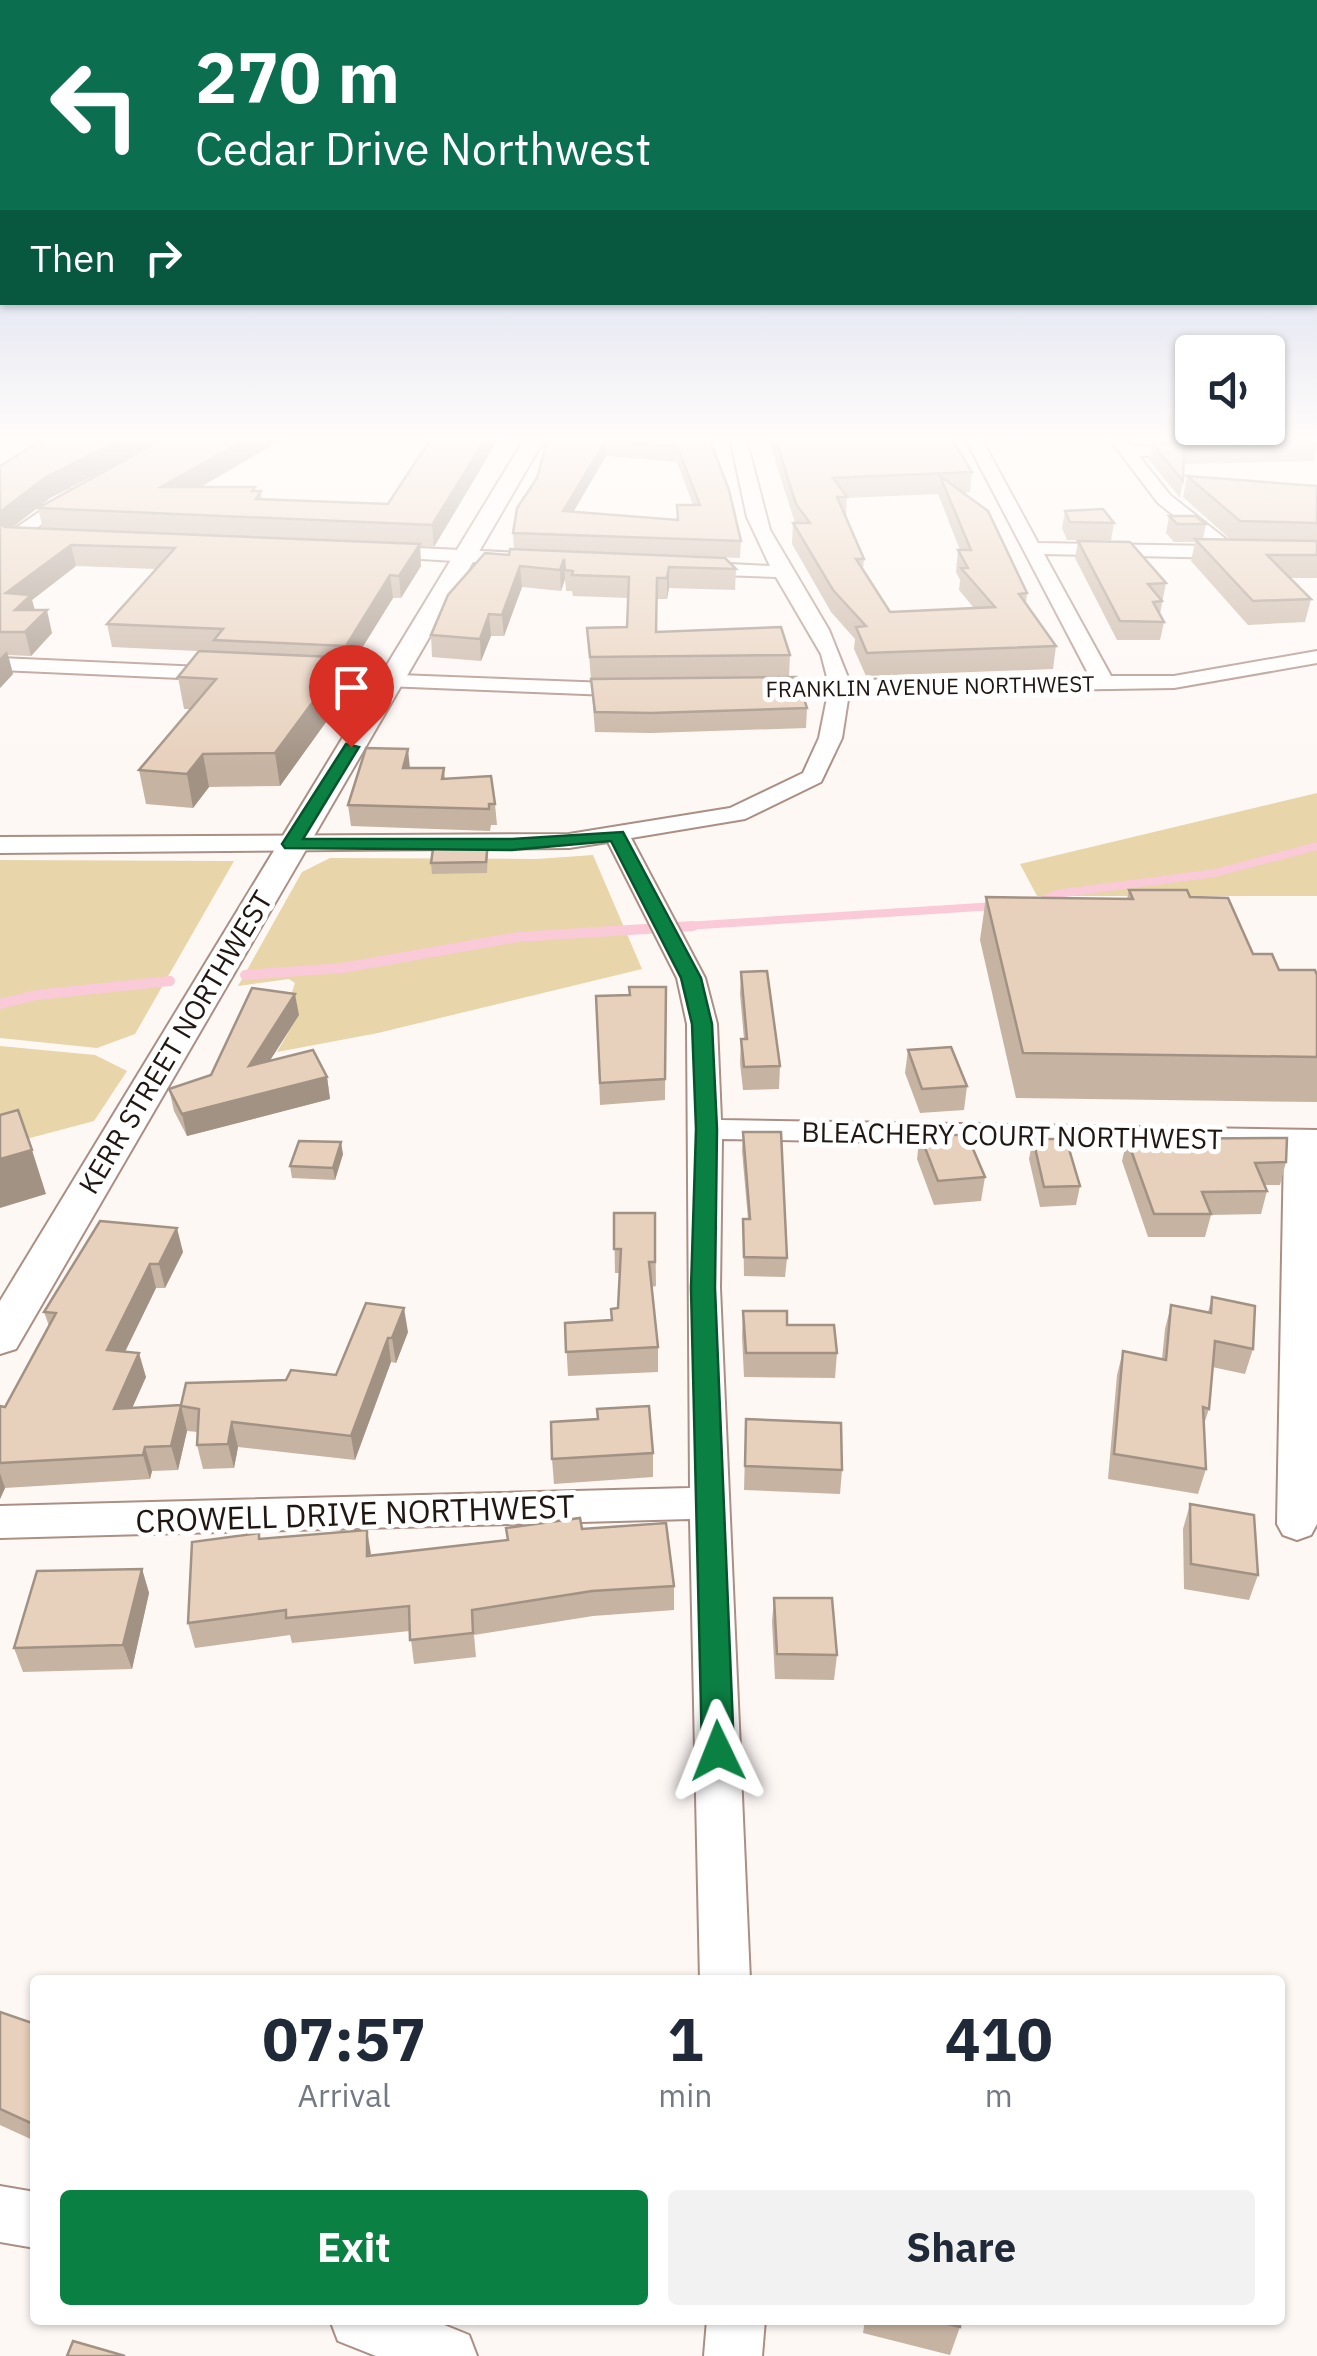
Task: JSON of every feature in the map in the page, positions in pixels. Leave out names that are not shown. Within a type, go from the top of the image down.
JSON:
[{"type":"street","name":"KERR STREET NORTHWEST","points":[[0,1338],[470,548]]},
{"type":"street","points":[[0,845],[512,844],[617,836],[736,814],[812,778],[841,713],[843,687],[834,662],[770,548]]},
{"type":"street","points":[[1104,684],[1031,548],[1317,554]]},
{"type":"street","points":[[1225,548],[1229,552]]},
{"type":"street","points":[[352,551],[536,560]]},
{"type":"street","points":[[668,566],[783,572]]},
{"type":"street","name":"FRANKLIN AVENUE NORTHWEST","points":[[733,688],[1191,681],[1280,660],[1317,658]]},
{"type":"street","points":[[0,664],[659,689]]},
{"type":"street","points":[[617,836],[691,978],[702,1024],[706,1129],[703,1288],[725,1975]]},
{"type":"street","name":"BLEACHERY COURT NORTHWEST","points":[[706,1129],[1308,1140]]},
{"type":"street","points":[[1297,1524],[1308,1140]]},
{"type":"street","name":"CROWELL DRIVE NORTHWEST","points":[[0,1522],[710,1502]]},
{"type":"street","points":[[0,2214],[30,2219]]},
{"type":"street","points":[[371,2325],[448,2356]]},
{"type":"street","points":[[733,2356],[736,2325]]},
{"type":"shaded area","points":[[1317,793],[1317,896],[1037,896],[1020,864]]},
{"type":"shaded area","points":[[593,855],[642,969],[378,1033],[277,1052],[298,1016],[285,1013],[295,983],[289,979],[238,986],[302,872],[330,858],[537,859]]},
{"type":"shaded area","points":[[0,860],[234,861],[135,1034],[97,1048],[0,1038]]},
{"type":"shaded area","points":[[0,1046],[95,1055],[127,1071],[94,1121],[0,1146]]},
{"type":"building","points":[[0,548],[67,548],[6,593],[31,595],[15,610],[47,610],[25,632],[0,632]]},
{"type":"building","points":[[175,548],[417,548],[399,576],[390,575],[346,646],[214,640],[223,629],[107,624]]},
{"type":"building","points":[[808,548],[859,548],[864,559],[856,559],[890,612],[995,607],[961,568],[968,568],[958,550],[1006,548],[1027,593],[1019,594],[1056,646],[867,653],[856,627],[866,626],[833,590]]},
{"type":"building","points":[[1082,548],[1135,548],[1166,583],[1148,584],[1162,601],[1153,602],[1164,622],[1120,621]]},
{"type":"building","points":[[1203,548],[1317,548],[1317,555],[1267,555],[1311,599],[1253,601]]},
{"type":"building","points":[[510,549],[725,558],[736,569],[669,567],[667,578],[657,578],[656,632],[781,627],[790,655],[590,657],[587,628],[627,627],[629,577],[572,575],[573,571],[565,570],[564,559],[560,570],[520,566],[502,615],[489,614],[480,639],[431,635],[448,595],[485,553],[509,555]]},
{"type":"building","points":[[199,651],[333,657],[324,671],[335,672],[275,753],[203,754],[187,774],[139,770],[216,679],[178,677]]},
{"type":"building","points":[[797,677],[807,708],[651,713],[595,712],[591,679]]},
{"type":"building","points":[[366,748],[408,749],[403,768],[444,768],[442,779],[491,776],[495,804],[489,804],[489,809],[348,805]]},
{"type":"building","points":[[434,842],[488,842],[486,862],[431,863]]},
{"type":"building","points":[[1129,890],[1187,890],[1190,897],[1228,898],[1253,954],[1272,954],[1279,970],[1315,970],[1317,1057],[1023,1053],[986,897],[1133,899]]},
{"type":"building","points":[[767,971],[780,1066],[744,1067],[741,1039],[747,1039],[741,972]]},
{"type":"building","points":[[629,987],[666,987],[665,1079],[600,1083],[596,996],[630,995]]},
{"type":"building","points":[[252,988],[295,994],[249,1066],[313,1050],[327,1077],[182,1114],[169,1089],[211,1075]]},
{"type":"building","points":[[951,1047],[967,1086],[922,1089],[908,1050]]},
{"type":"building","points":[[18,1110],[32,1150],[0,1159],[0,1115]]},
{"type":"building","points":[[743,1132],[781,1132],[787,1258],[744,1257],[743,1219],[750,1219]]},
{"type":"building","points":[[920,1135],[967,1135],[985,1177],[938,1181]]},
{"type":"building","points":[[1287,1138],[1286,1162],[1255,1163],[1267,1191],[1202,1192],[1211,1214],[1154,1214],[1127,1139]]},
{"type":"building","points":[[1033,1139],[1066,1139],[1080,1186],[1044,1187]]},
{"type":"building","points":[[299,1141],[341,1142],[333,1168],[290,1166]]},
{"type":"building","points":[[614,1213],[655,1213],[655,1262],[649,1262],[658,1347],[566,1352],[565,1323],[612,1320],[611,1309],[618,1308],[621,1249],[614,1249]]},
{"type":"building","points":[[100,1221],[177,1228],[159,1264],[150,1264],[107,1350],[139,1353],[114,1409],[181,1405],[186,1383],[286,1380],[291,1370],[336,1375],[366,1303],[404,1308],[392,1338],[388,1338],[351,1436],[232,1422],[228,1444],[197,1445],[199,1409],[181,1406],[171,1446],[145,1447],[143,1455],[0,1463],[0,1406],[5,1407],[56,1313],[44,1312]]},
{"type":"building","points":[[1212,1297],[1255,1306],[1253,1349],[1215,1341],[1209,1409],[1203,1407],[1206,1469],[1114,1454],[1123,1351],[1166,1360],[1171,1305],[1211,1313]]},
{"type":"building","points":[[743,1311],[787,1311],[787,1325],[834,1325],[837,1353],[746,1353]]},
{"type":"building","points":[[649,1406],[653,1453],[552,1459],[551,1422],[598,1419],[597,1409]]},
{"type":"building","points":[[746,1419],[841,1423],[842,1470],[745,1466]]},
{"type":"building","points":[[1190,1504],[1254,1515],[1258,1575],[1191,1564]]},
{"type":"building","points":[[580,1518],[582,1529],[666,1523],[674,1586],[592,1591],[472,1610],[473,1633],[410,1640],[409,1606],[286,1618],[286,1610],[188,1623],[192,1542],[259,1533],[259,1539],[367,1530],[367,1556],[508,1540],[506,1528]]},
{"type":"building","points":[[142,1569],[123,1645],[14,1648],[37,1571]]},
{"type":"building","points":[[774,1598],[832,1598],[837,1655],[777,1654]]},
{"type":"building","points":[[0,2012],[30,2022],[30,2123],[0,2109]]},
{"type":"building","points":[[73,2341],[125,2356],[67,2356]]},
{"type":"waterway","points":[[1037,903],[1056,894],[1215,873],[1317,846]]},
{"type":"waterway","points":[[654,928],[995,906]]},
{"type":"waterway","points":[[245,975],[342,968],[518,937],[693,926]]},
{"type":"waterway","points":[[0,1004],[36,995],[170,981]]},
{"type":"route","points":[[351,747],[291,844],[512,844],[617,836],[691,978],[702,1024],[706,1129],[703,1288],[718,1751]]}]
